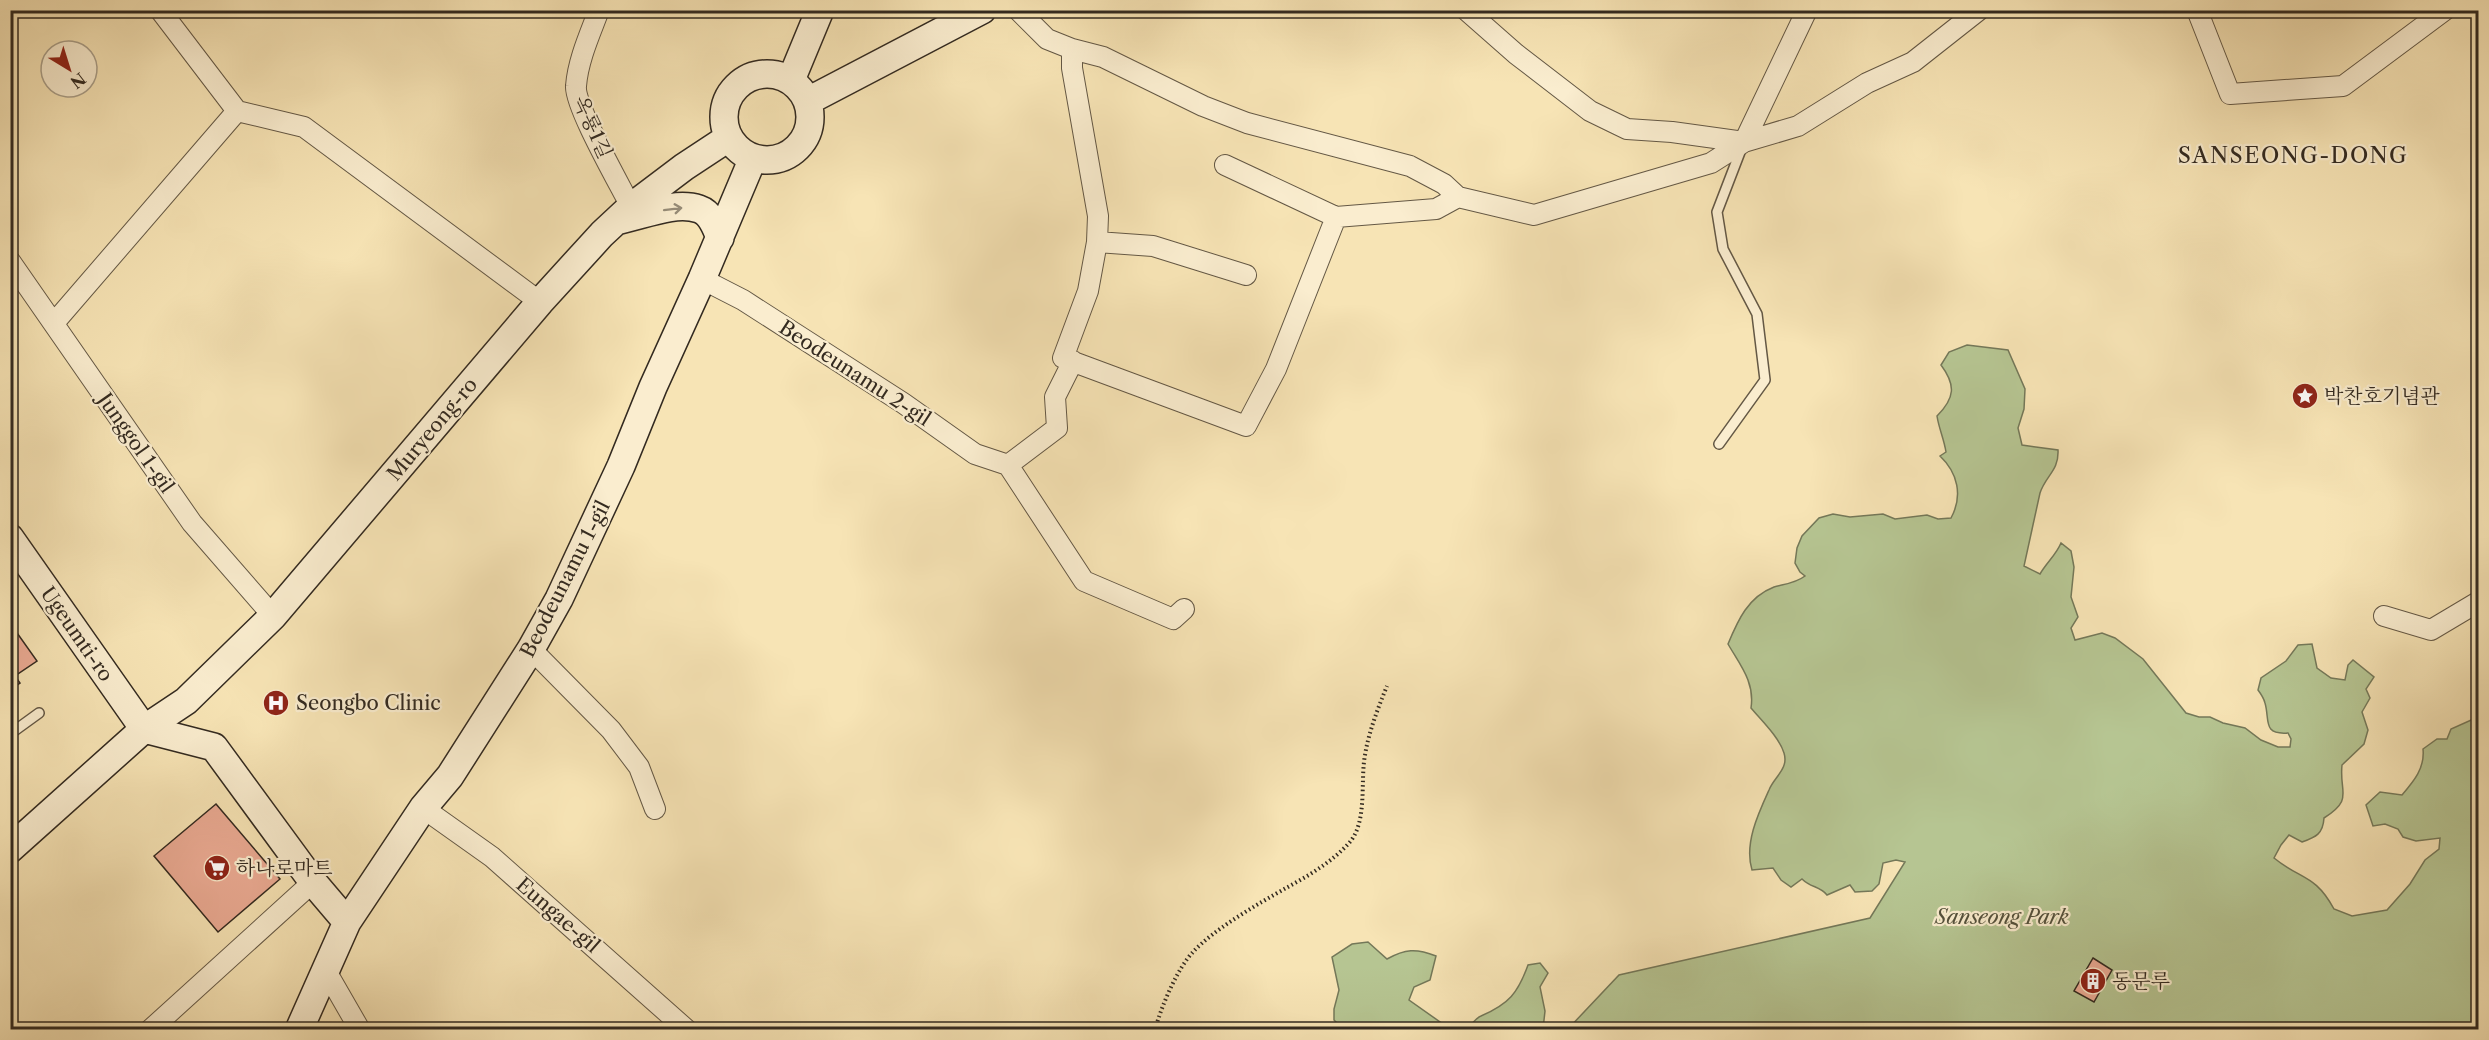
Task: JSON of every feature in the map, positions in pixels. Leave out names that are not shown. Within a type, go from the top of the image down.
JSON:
[{"type":"main road","points":[[791,80],[820,10]]},
{"type":"main road","points":[[808,101],[982,10]]},
{"type":"main road","points":[[763,73],[778,74],[791,80],[801,89],[808,101],[811,115],[809,129],[798,146],[781,158],[767,160],[753,158],[743,154],[728,138],[724,124],[724,110],[728,96],[737,85],[749,77],[763,73]]},
{"type":"main road","name":"Muryeong-ro","points":[[10,849],[144,729],[186,701],[273,616],[540,302],[624,214],[684,167],[728,138]]},
{"type":"main road","name":"Beodeunamu 1-gil","points":[[299,1029],[347,922],[423,808],[450,776],[531,649],[559,599],[621,466],[753,158]]},
{"type":"main road","points":[[624,214],[677,207],[701,209],[715,222],[720,238]]},
{"type":"main road","name":"Ugeumti-ro","points":[[10,538],[144,729]]},
{"type":"main road","points":[[144,729],[214,747],[313,882],[347,922]]},
{"type":"street","points":[[160,10],[237,111],[304,128],[540,302]]},
{"type":"street","name":"옥룡1길","points":[[599,10],[585,49],[575,88],[624,214]]},
{"type":"street","points":[[1018,10],[1047,39],[1072,49],[1103,57],[1203,106],[1247,123],[1410,166],[1444,183],[1458,197],[1534,215],[1711,163],[1744,142],[1798,126],[1867,83],[1913,62],[1979,10]]},
{"type":"street","points":[[1466,10],[1516,54],[1590,111],[1627,129],[1672,132],[1744,142]]},
{"type":"street","points":[[1744,142],[1807,10]]},
{"type":"street","points":[[2197,10],[2230,93],[2343,86],[2445,10]]},
{"type":"street","points":[[1072,49],[1072,68],[1098,216],[1097,242],[1088,291],[1063,358],[1246,426],[1276,369],[1336,217]]},
{"type":"street","points":[[54,323],[237,111]]},
{"type":"street","points":[[1225,165],[1336,217],[1436,208],[1458,197]]},
{"type":"street","points":[[1097,242],[1153,246],[1246,275]]},
{"type":"street","name":"Junggol 1-gil","points":[[10,261],[192,524],[273,616]]},
{"type":"street","name":"Beodeunamu 2-gil","points":[[702,279],[743,300],[903,403],[975,454],[1008,465]]},
{"type":"street","points":[[1073,362],[1055,397],[1057,428],[1008,465],[1084,581],[1173,618],[1184,609]]},
{"type":"street","points":[[2384,616],[2431,630],[2478,602]]},
{"type":"street","points":[[531,649],[610,730],[639,767],[656,809]]},
{"type":"street","name":"Eungae-gil","points":[[423,808],[492,857],[687,1029]]},
{"type":"street","points":[[150,1029],[313,882]]},
{"type":"street","points":[[326,971],[360,1029]]},
{"type":"lane","points":[[1719,444],[1764,380],[1758,314],[1723,249],[1717,212],[1744,142]]},
{"type":"lane","points":[[10,734],[39,713]]},
{"type":"path","points":[[1155,1029],[1162,1003],[1192,953],[1233,921],[1317,871],[1350,842],[1362,811],[1365,753],[1375,716],[1387,686]]},
{"type":"green space","name":"Sanseong Park","points":[[1967,345],[2008,350],[2025,389],[2024,409],[2018,428],[2022,445],[2058,450],[2054,468],[2040,493],[2024,566],[2040,574],[2061,543],[2071,551],[2074,567],[2071,597],[2078,617],[2071,628],[2075,640],[2102,633],[2115,638],[2143,659],[2186,713],[2199,717],[2210,717],[2223,723],[2245,728],[2261,740],[2278,747],[2290,747],[2291,739],[2288,733],[2274,732],[2271,729],[2265,701],[2258,690],[2261,678],[2286,661],[2298,645],[2312,644],[2317,668],[2331,678],[2345,680],[2348,665],[2353,660],[2374,677],[2366,689],[2370,698],[2362,712],[2368,730],[2364,744],[2342,765],[2343,795],[2339,806],[2324,818],[2318,834],[2302,842],[2289,835],[2274,858],[2314,883],[2334,909],[2352,916],[2387,910],[2410,884],[2425,860],[2439,849],[2440,838],[2416,841],[2403,837],[2398,829],[2385,824],[2373,826],[2366,805],[2380,792],[2402,795],[2420,768],[2423,749],[2437,739],[2447,739],[2451,729],[2478,717],[2478,1029],[1567,1030],[1619,975],[1870,918],[1905,862],[1896,860],[1883,863],[1879,884],[1872,891],[1855,892],[1850,885],[1827,895],[1802,879],[1791,887],[1781,880],[1773,868],[1752,870],[1750,850],[1753,829],[1771,785],[1783,768],[1785,759],[1778,741],[1751,708],[1749,682],[1728,644],[1740,618],[1757,597],[1774,587],[1794,582],[1805,576],[1795,563],[1797,548],[1802,536],[1819,518],[1833,514],[1850,517],[1883,514],[1895,519],[1927,515],[1938,519],[1951,518],[1957,501],[1957,485],[1951,470],[1940,456],[1946,452],[1937,416],[1950,397],[1951,385],[1941,365],[1949,352]]},
{"type":"green space","points":[[1368,942],[1387,959],[1399,953],[1411,951],[1436,956],[1430,980],[1414,987],[1409,1000],[1450,1029],[1343,1029],[1334,1020],[1334,1009],[1339,990],[1332,957],[1352,944]]},
{"type":"green space","points":[[1540,963],[1548,973],[1540,987],[1545,1011],[1543,1029],[1463,1029],[1506,1002],[1516,990],[1528,965]]},
{"type":"building","points":[[10,623],[37,661],[15,676],[20,683],[10,690]]},
{"type":"building","name":"하나로마트","points":[[216,804],[280,879],[218,932],[154,856]]},
{"type":"building","name":"동문루","points":[[2093,958],[2112,970],[2094,1002],[2074,991]]},
{"type":"place","name":"박찬호기념관","points":[[2305,396]]},
{"type":"place","name":"Seongbo Clinic","points":[[276,703]]},
{"type":"place","name":"하나로마트","points":[[217,868]]},
{"type":"place","name":"동문루","points":[[2093,981]]},
{"type":"district","name":"SANSEONG-DONG","points":[[2293,155]]}]
